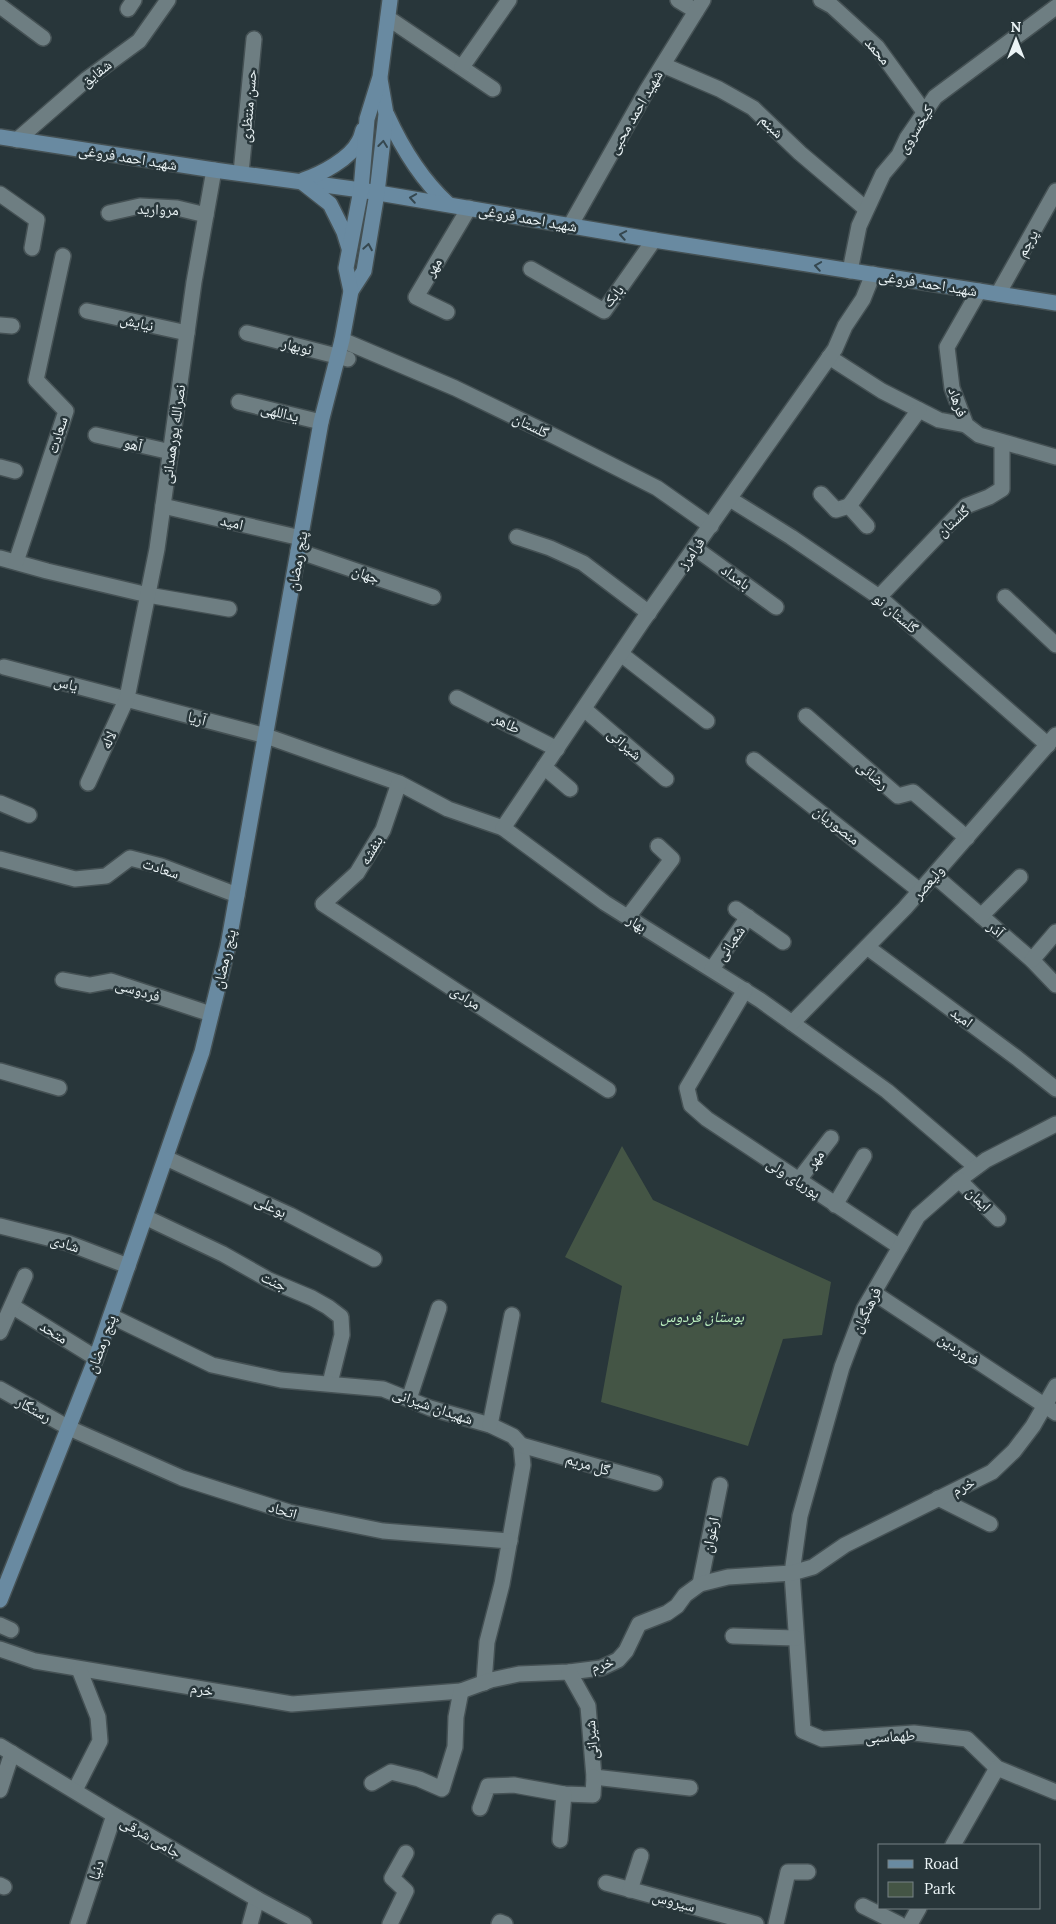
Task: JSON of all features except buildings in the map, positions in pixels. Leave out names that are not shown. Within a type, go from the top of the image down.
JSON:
[{"type":"main road","points":[[300,181],[318,175],[348,154],[359,142],[380,77],[390,0]]},
{"type":"main road","points":[[380,77],[386,114],[398,139],[413,163],[434,190],[448,204]]},
{"type":"main road","name":"پنج رمضان","points":[[0,1600],[96,1358],[202,1052],[228,946],[321,422],[343,357],[342,340],[351,292],[364,271],[377,193],[386,114]]},
{"type":"main road","name":"پنج رمضان","points":[[351,292],[346,268],[361,190],[366,119]]},
{"type":"main road","name":"شهید احمد فروغی","points":[[0,137],[241,174],[361,190],[654,240],[1056,303]]},
{"type":"main road","points":[[300,181],[330,204],[344,232],[350,251]]},
{"type":"street","name":"شقایق","points":[[17,140],[87,78],[139,41],[168,0]]},
{"type":"street","points":[[462,68],[508,0]]},
{"type":"street","points":[[678,0],[700,6]]},
{"type":"street","name":"محمد","points":[[821,0],[832,6],[877,47],[924,113]]},
{"type":"street","points":[[0,6],[43,38]]},
{"type":"street","name":"شهید احمد محبی","points":[[570,226],[663,65],[700,6]]},
{"type":"street","name":"کیخسروی","points":[[850,271],[859,226],[883,174],[900,156],[907,138],[935,97],[1056,7]]},
{"type":"street","points":[[388,18],[493,89]]},
{"type":"street","name":"حسن منتظری","points":[[241,174],[254,39]]},
{"type":"street","name":"شبنم","points":[[663,65],[719,89],[753,108],[800,153],[866,210]]},
{"type":"street","name":"نصرالله پورهمدانی","points":[[127,698],[157,549],[187,333],[214,170]]},
{"type":"street","name":"پرچم","points":[[998,294],[1056,192]]},
{"type":"street","points":[[0,194],[38,220],[32,248]]},
{"type":"street","name":"مروارید","points":[[109,213],[140,206],[177,208],[206,215]]},
{"type":"street","name":"مهر","points":[[447,312],[416,296],[469,208]]},
{"type":"street","name":"بابک","points":[[531,269],[604,311],[654,240]]},
{"type":"street","name":"سعادت","points":[[16,562],[66,411],[36,380],[63,256]]},
{"type":"street","name":"فرامرز","points":[[503,828],[649,613],[835,349],[845,326],[863,299],[873,274]]},
{"type":"street","name":"فرهاد","points":[[979,291],[947,347],[952,388],[966,425],[980,435],[1056,457]]},
{"type":"street","name":"نیایش","points":[[87,311],[187,333]]},
{"type":"street","name":"نوبهار","points":[[247,333],[343,357]]},
{"type":"street","name":"گلستان","points":[[342,340],[455,388],[657,488],[710,526]]},
{"type":"street","points":[[829,357],[882,391],[939,420],[966,425]]},
{"type":"street","name":"یداللهی","points":[[239,402],[321,422]]},
{"type":"street","points":[[821,494],[836,510],[849,506],[920,410]]},
{"type":"street","name":"آهو","points":[[96,435],[171,452]]},
{"type":"street","name":"گلستان","points":[[879,597],[966,506],[989,498],[1002,489],[1002,442]]},
{"type":"street","points":[[0,467],[15,471]]},
{"type":"street","name":"گلستان نو","points":[[730,499],[791,537],[879,597],[1052,740]]},
{"type":"street","name":"امید","points":[[163,506],[299,545]]},
{"type":"street","points":[[849,506],[867,526]]},
{"type":"street","points":[[517,537],[550,548],[584,563],[649,613]]},
{"type":"street","name":"جهان","points":[[299,545],[433,597]]},
{"type":"street","name":"بامداد","points":[[695,548],[776,607]]},
{"type":"street","points":[[0,558],[148,595],[229,609]]},
{"type":"street","points":[[1005,597],[1056,645]]},
{"type":"street","points":[[621,654],[707,721]]},
{"type":"street","name":"یاس","points":[[4,667],[127,698]]},
{"type":"street","name":"آریا","points":[[127,698],[266,736]]},
{"type":"street","name":"لاله","points":[[88,783],[127,698]]},
{"type":"street","name":"طاهر","points":[[457,698],[557,749]]},
{"type":"street","name":"شیرانی","points":[[584,709],[666,779]]},
{"type":"street","name":"رضائی","points":[[806,716],[898,796],[912,792],[967,838]]},
{"type":"street","name":"بهار","points":[[266,736],[399,783],[448,809],[503,828],[605,903],[745,990],[887,1091],[976,1167]]},
{"type":"street","name":"ولیعصر","points":[[792,1023],[920,891],[1052,740]]},
{"type":"street","name":"منصوریان","points":[[754,760],[920,891]]},
{"type":"street","points":[[544,767],[570,789]]},
{"type":"street","name":"بنفشه","points":[[323,904],[357,873],[383,830],[399,783]]},
{"type":"street","points":[[0,803],[30,815]]},
{"type":"street","points":[[628,917],[672,859],[658,846]]},
{"type":"street","name":"سعادت","points":[[0,859],[75,879],[106,876],[130,858],[160,866],[237,895]]},
{"type":"street","name":"آذر","points":[[934,875],[1032,960],[1056,985]]},
{"type":"street","points":[[981,916],[1020,877]]},
{"type":"street","name":"مرادی","points":[[323,904],[608,1090]]},
{"type":"street","name":"شعبانی","points":[[712,969],[742,913],[783,942]]},
{"type":"street","points":[[1032,960],[1056,932]]},
{"type":"street","name":"امید","points":[[867,947],[1056,1089]]},
{"type":"street","name":"فردوسی","points":[[63,980],[90,985],[111,981],[211,1014]]},
{"type":"street","name":"پوریای ولی","points":[[745,990],[687,1088],[691,1104],[707,1119],[900,1247]]},
{"type":"street","points":[[0,1071],[59,1088]]},
{"type":"street","name":"فرهنگیان","points":[[792,1573],[800,1516],[842,1367],[864,1309],[918,1216],[959,1180],[986,1160],[1056,1124]]},
{"type":"street","name":"مهر","points":[[798,1181],[831,1138]]},
{"type":"street","points":[[835,1205],[864,1156]]},
{"type":"street","name":"بوعلی","points":[[166,1158],[290,1215],[374,1259]]},
{"type":"street","name":"ایمان","points":[[959,1180],[998,1219]]},
{"type":"street","name":"جنت","points":[[145,1218],[223,1254],[269,1280],[312,1298],[342,1317],[342,1335],[330,1383]]},
{"type":"street","name":"شادی","points":[[0,1226],[68,1243],[128,1266]]},
{"type":"street","points":[[0,1332],[25,1276]]},
{"type":"street","name":"فروردین","points":[[874,1293],[1050,1409]]},
{"type":"street","name":"متحد","points":[[12,1306],[96,1358]]},
{"type":"street","points":[[409,1399],[439,1308]]},
{"type":"street","points":[[490,1425],[512,1315]]},
{"type":"street","name":"شهیدان شیرانی","points":[[111,1316],[212,1364],[281,1380],[383,1389],[430,1408],[490,1425],[513,1436],[521,1445]]},
{"type":"street","name":"خرم","points":[[0,1649],[35,1661],[292,1704],[461,1691],[484,1682],[519,1674],[568,1672],[601,1668],[618,1660],[626,1651],[639,1624],[667,1614],[700,1584],[728,1577],[792,1573],[813,1567],[845,1545],[992,1472],[1014,1451],[1033,1426],[1050,1409],[1056,1386]]},
{"type":"street","name":"رستگار","points":[[0,1389],[69,1428]]},
{"type":"street","name":"اتحاد","points":[[69,1428],[182,1478],[289,1512],[382,1531],[510,1540]]},
{"type":"street","points":[[484,1682],[487,1642],[502,1584],[523,1465],[521,1445]]},
{"type":"street","name":"گل مریم","points":[[521,1445],[655,1482]]},
{"type":"street","name":"ارغوان","points":[[700,1584],[720,1485]]},
{"type":"street","points":[[938,1498],[990,1524]]},
{"type":"street","name":"طهماسبی","points":[[792,1573],[803,1731],[822,1739],[914,1733],[967,1739],[997,1768],[1056,1792]]},
{"type":"street","points":[[734,1636],[796,1638]]},
{"type":"street","points":[[75,1790],[100,1741],[98,1717],[79,1669]]},
{"type":"street","name":"شیرانی","points":[[568,1672],[588,1706],[594,1777],[690,1788]]},
{"type":"street","points":[[372,1782],[390,1772],[419,1779],[442,1789],[455,1747],[456,1717],[461,1691]]},
{"type":"street","points":[[0,1790],[6,1750]]},
{"type":"street","name":"جامی شرقی","points":[[6,1750],[257,1899],[304,1924]]},
{"type":"street","points":[[954,1844],[997,1768]]},
{"type":"street","points":[[480,1808],[488,1786],[514,1785],[564,1794],[593,1794],[594,1777]]},
{"type":"street","points":[[560,1840],[564,1794]]},
{"type":"street","name":"دنیا","points":[[78,1924],[114,1815]]},
{"type":"street","points":[[390,1924],[406,1891],[392,1878],[406,1853]]},
{"type":"street","points":[[630,1890],[641,1856]]},
{"type":"street","points":[[776,1924],[788,1872],[808,1872]]},
{"type":"street","name":"سیروس","points":[[606,1883],[746,1923]]},
{"type":"street","points":[[250,1924],[257,1899]]},
{"type":"street","points":[[863,1906],[898,1924]]},
{"type":"street","points":[[910,1924],[918,1909]]},
{"type":"street","points":[[499,1924],[500,1922],[505,1924]]},
{"type":"green space","name":"بوستان فردوس","points":[[622,1146],[653,1200],[831,1282],[822,1335],[783,1339],[748,1446],[601,1402],[622,1286],[565,1257]]}]
